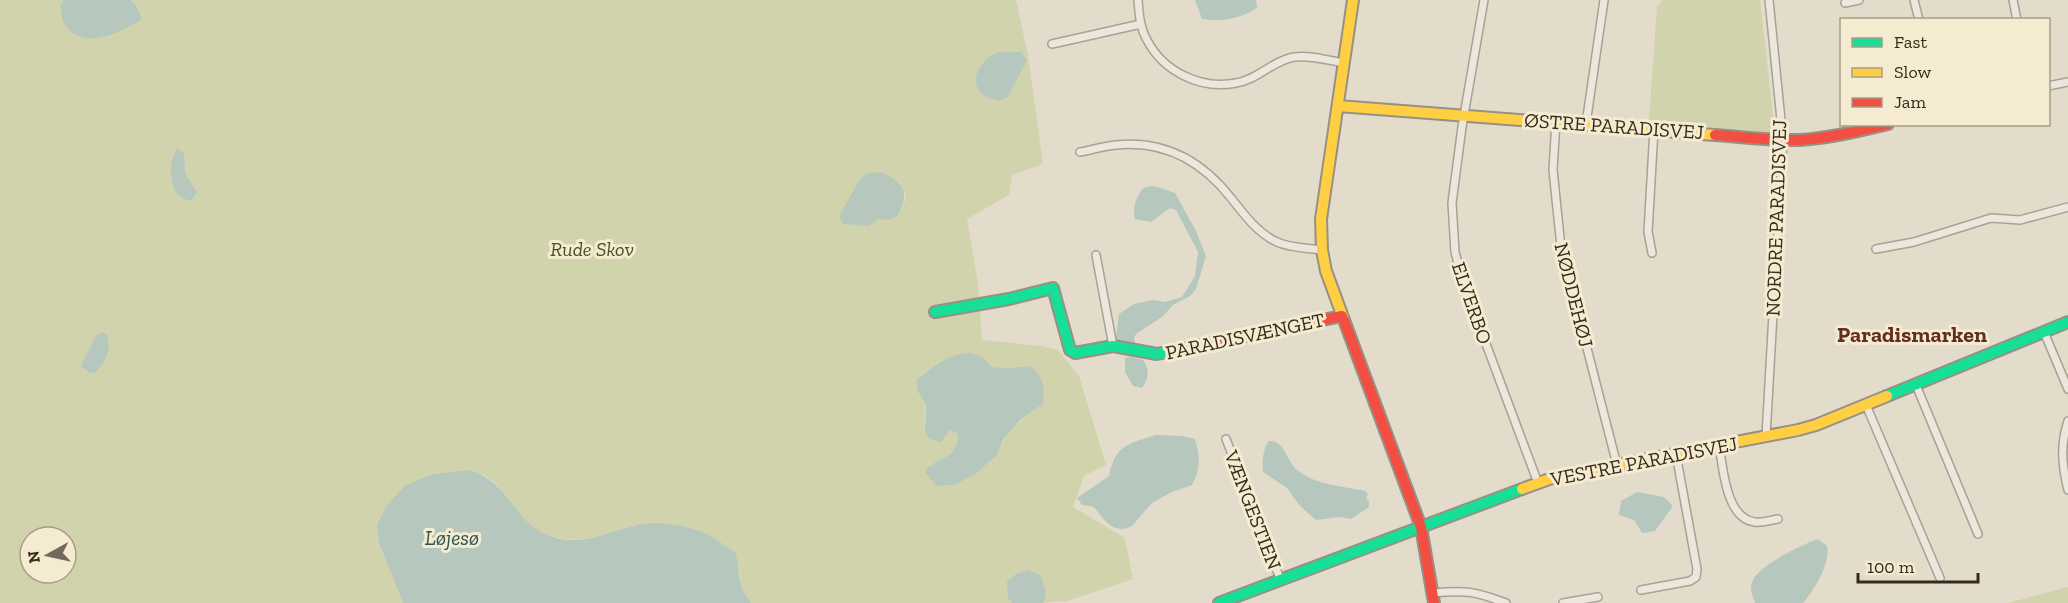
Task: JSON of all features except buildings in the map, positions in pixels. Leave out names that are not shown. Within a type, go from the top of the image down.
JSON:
[{"type":"street","points":[[1138,0],[1141,24],[1146,39],[1155,54],[1180,75],[1199,82],[1235,84],[1293,57],[1344,63]]},
{"type":"street","points":[[1353,0],[1321,219],[1322,250],[1326,271],[1421,527],[1433,598],[1464,590],[1506,603]]},
{"type":"street","name":"ELVERBO","points":[[1484,0],[1466,115],[1462,127],[1452,203],[1455,252],[1464,285],[1538,483]]},
{"type":"street","points":[[1586,124],[1604,0]]},
{"type":"street","name":"NORDRE PARADISVEJ","points":[[1766,436],[1783,140],[1769,0]]},
{"type":"street","points":[[1845,3],[1859,0]]},
{"type":"street","points":[[1914,0],[1918,18]]},
{"type":"street","points":[[2013,0],[2017,18]]},
{"type":"street","points":[[1053,44],[1141,24]]},
{"type":"street","points":[[2050,86],[2068,82]]},
{"type":"street","name":"ØSTRE PARADISVEJ","points":[[1338,106],[1783,140],[1830,138],[1880,126]]},
{"type":"street","name":"NØDDEHØJ","points":[[1556,121],[1553,170],[1561,247],[1617,465]]},
{"type":"street","points":[[1652,254],[1648,232],[1654,129]]},
{"type":"street","points":[[1080,153],[1115,145],[1136,145],[1157,147],[1180,155],[1202,167],[1220,184],[1265,236],[1286,245],[1322,250]]},
{"type":"street","points":[[1876,249],[1914,242],[1990,218],[2020,220],[2068,207]]},
{"type":"street","points":[[1096,255],[1113,346]]},
{"type":"street","name":"PARADISVÆNGET","points":[[935,312],[1009,299],[1053,288],[1070,350],[1075,353],[1113,346],[1157,354],[1342,316]]},
{"type":"street","name":"VESTRE PARADISVEJ","points":[[1219,603],[1538,483],[1816,425],[2068,322]]},
{"type":"street","points":[[2044,332],[2068,389]]},
{"type":"street","points":[[1916,385],[1978,534]]},
{"type":"street","points":[[1866,405],[1940,578]]},
{"type":"street","points":[[2068,421],[2062,443],[2068,490]]},
{"type":"street","name":"VÆNGESTIEN","points":[[1226,440],[1281,581]]},
{"type":"street","points":[[1719,445],[1730,499],[1735,510],[1745,519],[1755,522],[1778,519]]},
{"type":"street","points":[[1641,590],[1690,581],[1696,577],[1697,569],[1676,453]]},
{"type":"street","points":[[1563,603],[1598,597]]},
{"type":"green space","name":"Rude Skov","points":[[0,0],[63,0],[60,7],[136,5],[132,0],[1016,0],[1028,55],[1043,164],[1012,175],[1009,195],[967,219],[978,283],[982,340],[1042,346],[1058,350],[1079,376],[1106,465],[1084,476],[1073,507],[1125,538],[1133,579],[1067,601],[1040,603],[1043,602],[1008,597],[1012,603],[752,603],[740,587],[740,574],[635,525],[586,539],[549,535],[526,523],[504,493],[486,476],[459,471],[377,525],[379,543],[403,603],[0,603]],"holes":[[[860,179],[906,193],[905,201],[897,217],[888,220],[878,219],[869,225],[844,224],[840,216]],[[982,357],[991,367],[1031,366],[1043,404],[1016,426],[1005,439],[997,455],[930,465],[954,451],[958,434],[950,430],[924,427],[926,408],[924,402]]]},
{"type":"green space","points":[[1663,0],[1760,0],[1775,133],[1649,122],[1657,6]]},
{"type":"green space","points":[[2068,587],[2068,603],[2008,603]]},
{"type":"water","points":[[63,0],[131,0],[136,5],[142,19],[103,37],[82,37],[73,33],[65,25],[60,6]]},
{"type":"water","points":[[1195,0],[1256,0],[1257,8],[1230,19],[1202,19]]},
{"type":"water","points":[[998,52],[1021,52],[1027,60],[1007,98],[999,101],[987,97],[979,91],[976,85],[981,66]]},
{"type":"water","points":[[177,148],[184,153],[185,173],[197,192],[192,200],[184,199],[174,188],[171,171]]},
{"type":"water","points":[[882,172],[896,181],[903,190],[904,201],[897,217],[888,220],[878,219],[869,226],[843,224],[839,216],[860,179],[866,174]]},
{"type":"water","points":[[1152,186],[1175,193],[1196,231],[1206,256],[1196,289],[1190,296],[1173,305],[1162,317],[1136,334],[1134,338],[1136,347],[1119,342],[1116,338],[1119,314],[1134,304],[1153,300],[1165,302],[1182,297],[1195,276],[1198,252],[1176,210],[1170,208],[1151,222],[1135,219],[1134,207],[1138,195],[1143,188]]},
{"type":"water","points":[[102,332],[107,335],[109,346],[107,356],[95,373],[88,372],[81,366],[96,336]]},
{"type":"water","points":[[970,353],[982,357],[992,367],[1031,366],[1043,383],[1043,404],[1020,420],[1003,440],[997,455],[974,475],[953,485],[937,486],[925,472],[935,462],[951,454],[955,449],[958,434],[950,430],[941,442],[928,437],[925,429],[926,407],[918,390],[917,380],[947,358]]},
{"type":"water","points":[[1125,358],[1143,360],[1147,367],[1147,378],[1142,388],[1133,386],[1125,372]]},
{"type":"water","points":[[1156,435],[1195,439],[1199,462],[1192,485],[1172,492],[1152,503],[1132,526],[1126,529],[1114,528],[1094,507],[1082,505],[1077,498],[1109,476],[1115,458],[1124,447]]},
{"type":"water","points":[[1269,441],[1279,444],[1293,466],[1304,475],[1321,482],[1365,491],[1368,494],[1366,498],[1369,501],[1369,507],[1351,519],[1340,517],[1316,520],[1300,506],[1287,488],[1263,472],[1264,451]]},
{"type":"water","name":"Løjesø","points":[[470,470],[495,484],[529,523],[539,531],[553,537],[584,539],[652,523],[682,526],[709,535],[736,553],[741,586],[752,603],[403,603],[379,543],[377,525],[387,505],[406,485],[434,474]]},
{"type":"water","points":[[1637,492],[1664,497],[1673,506],[1655,531],[1642,533],[1634,520],[1619,515],[1621,501]]},
{"type":"water","points":[[1818,539],[1827,546],[1828,553],[1816,584],[1803,603],[1755,603],[1751,586],[1757,574],[1782,556]]},
{"type":"water","points":[[1029,570],[1040,575],[1046,592],[1043,603],[1012,603],[1008,598],[1007,581],[1016,574]]},
{"type":"traffic: fast","points":[[935,312],[1009,299],[1053,288],[1070,350],[1075,353],[1113,346],[1157,354],[1181,349]]},
{"type":"traffic: fast","points":[[1887,396],[2068,322]]},
{"type":"traffic: fast","points":[[1219,603],[1522,489]]},
{"type":"traffic: slow","points":[[1344,320],[1326,271],[1322,250],[1321,219],[1353,0]]},
{"type":"traffic: slow","points":[[1338,106],[1715,135]]},
{"type":"traffic: slow","points":[[1522,489],[1555,477],[1798,430],[1887,396]]},
{"type":"traffic: jam","points":[[1715,135],[1800,140],[1880,126]]},
{"type":"traffic: jam","points":[[1181,349],[1342,316]]},
{"type":"traffic: jam","points":[[1344,320],[1421,527],[1434,603]]},
{"type":"district","name":"Paradismarken","points":[[1912,334]]}]
